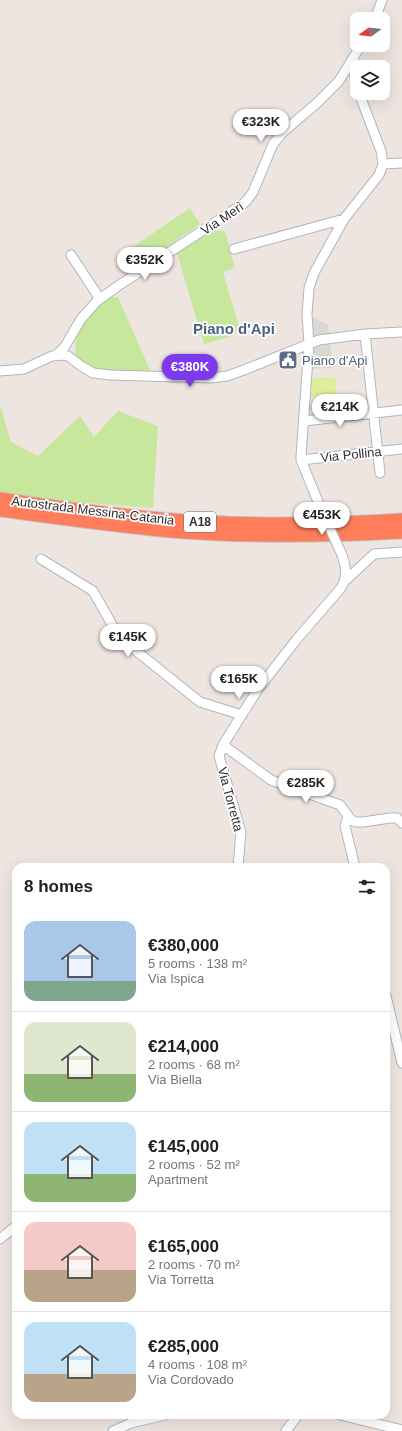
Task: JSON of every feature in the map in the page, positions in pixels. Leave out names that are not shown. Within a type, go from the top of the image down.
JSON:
[{"type":"highway","name":"Autostrada Messina-Catania","points":[[0,499],[153,518],[218,523],[304,524],[402,520]]},
{"type":"highway","name":"Autostrada Messina-Catania","points":[[0,510],[117,525],[202,533],[305,536],[402,532]]},
{"type":"street","points":[[377,12],[381,0]]},
{"type":"street","name":"Via Merì","points":[[57,354],[64,348],[88,310],[100,299],[248,199],[253,192],[272,144],[283,132],[317,103],[339,81],[357,52]]},
{"type":"street","points":[[354,60],[355,55]]},
{"type":"street","points":[[339,81],[350,80]]},
{"type":"street","points":[[346,580],[346,568],[342,555],[301,460],[309,344],[307,314],[309,288],[314,273],[344,219],[379,175],[383,164],[381,151],[362,100]]},
{"type":"street","points":[[383,164],[402,163]]},
{"type":"street","points":[[234,249],[344,219]]},
{"type":"street","points":[[71,255],[100,299]]},
{"type":"street","points":[[70,358],[76,328]]},
{"type":"street","points":[[0,371],[24,369],[57,354],[70,358],[93,372],[111,376],[211,378],[227,376],[319,340],[365,334],[402,332]]},
{"type":"street","points":[[365,334],[380,473]]},
{"type":"street","points":[[69,340],[70,358]]},
{"type":"street","points":[[304,421],[402,410]]},
{"type":"street","name":"Via Pollina","points":[[301,460],[402,449]]},
{"type":"street","name":"Via Torretta","points":[[238,863],[241,832],[221,763],[220,756],[223,745],[258,689],[297,639],[342,588],[346,580],[374,554],[402,552]]},
{"type":"street","points":[[41,559],[93,591],[119,637],[200,702],[242,714]]},
{"type":"street","points":[[223,745],[271,780],[340,805],[351,820],[356,822],[397,818],[402,823]]},
{"type":"street","points":[[348,817],[345,826],[354,863]]},
{"type":"street","points":[[390,1013],[402,1063]]},
{"type":"street","points":[[0,1239],[12,1229]]},
{"type":"street","points":[[113,1431],[131,1423],[148,1419]]},
{"type":"street","points":[[286,1431],[294,1419]]},
{"type":"street","points":[[357,1419],[402,1430]]},
{"type":"green space","points":[[190,208],[200,224],[138,267],[127,251]]},
{"type":"green space","points":[[206,231],[225,231],[235,268],[223,272],[239,327],[232,336],[204,344],[176,250]]},
{"type":"green space","points":[[108,297],[118,297],[152,375],[91,368],[76,357],[75,346],[80,325],[88,313]]},
{"type":"green space","points":[[335,377],[337,395],[309,397],[310,378]]},
{"type":"green space","points":[[0,405],[11,442],[38,456],[80,416],[94,437],[118,411],[158,426],[153,508],[0,496]]},
{"type":"shaded area","points":[[307,314],[328,325],[333,368],[307,369]]},
{"type":"place","name":"Piano d'Api","points":[[288,360]]},
{"type":"district","name":"Piano d'Api","points":[[234,329]]}]
